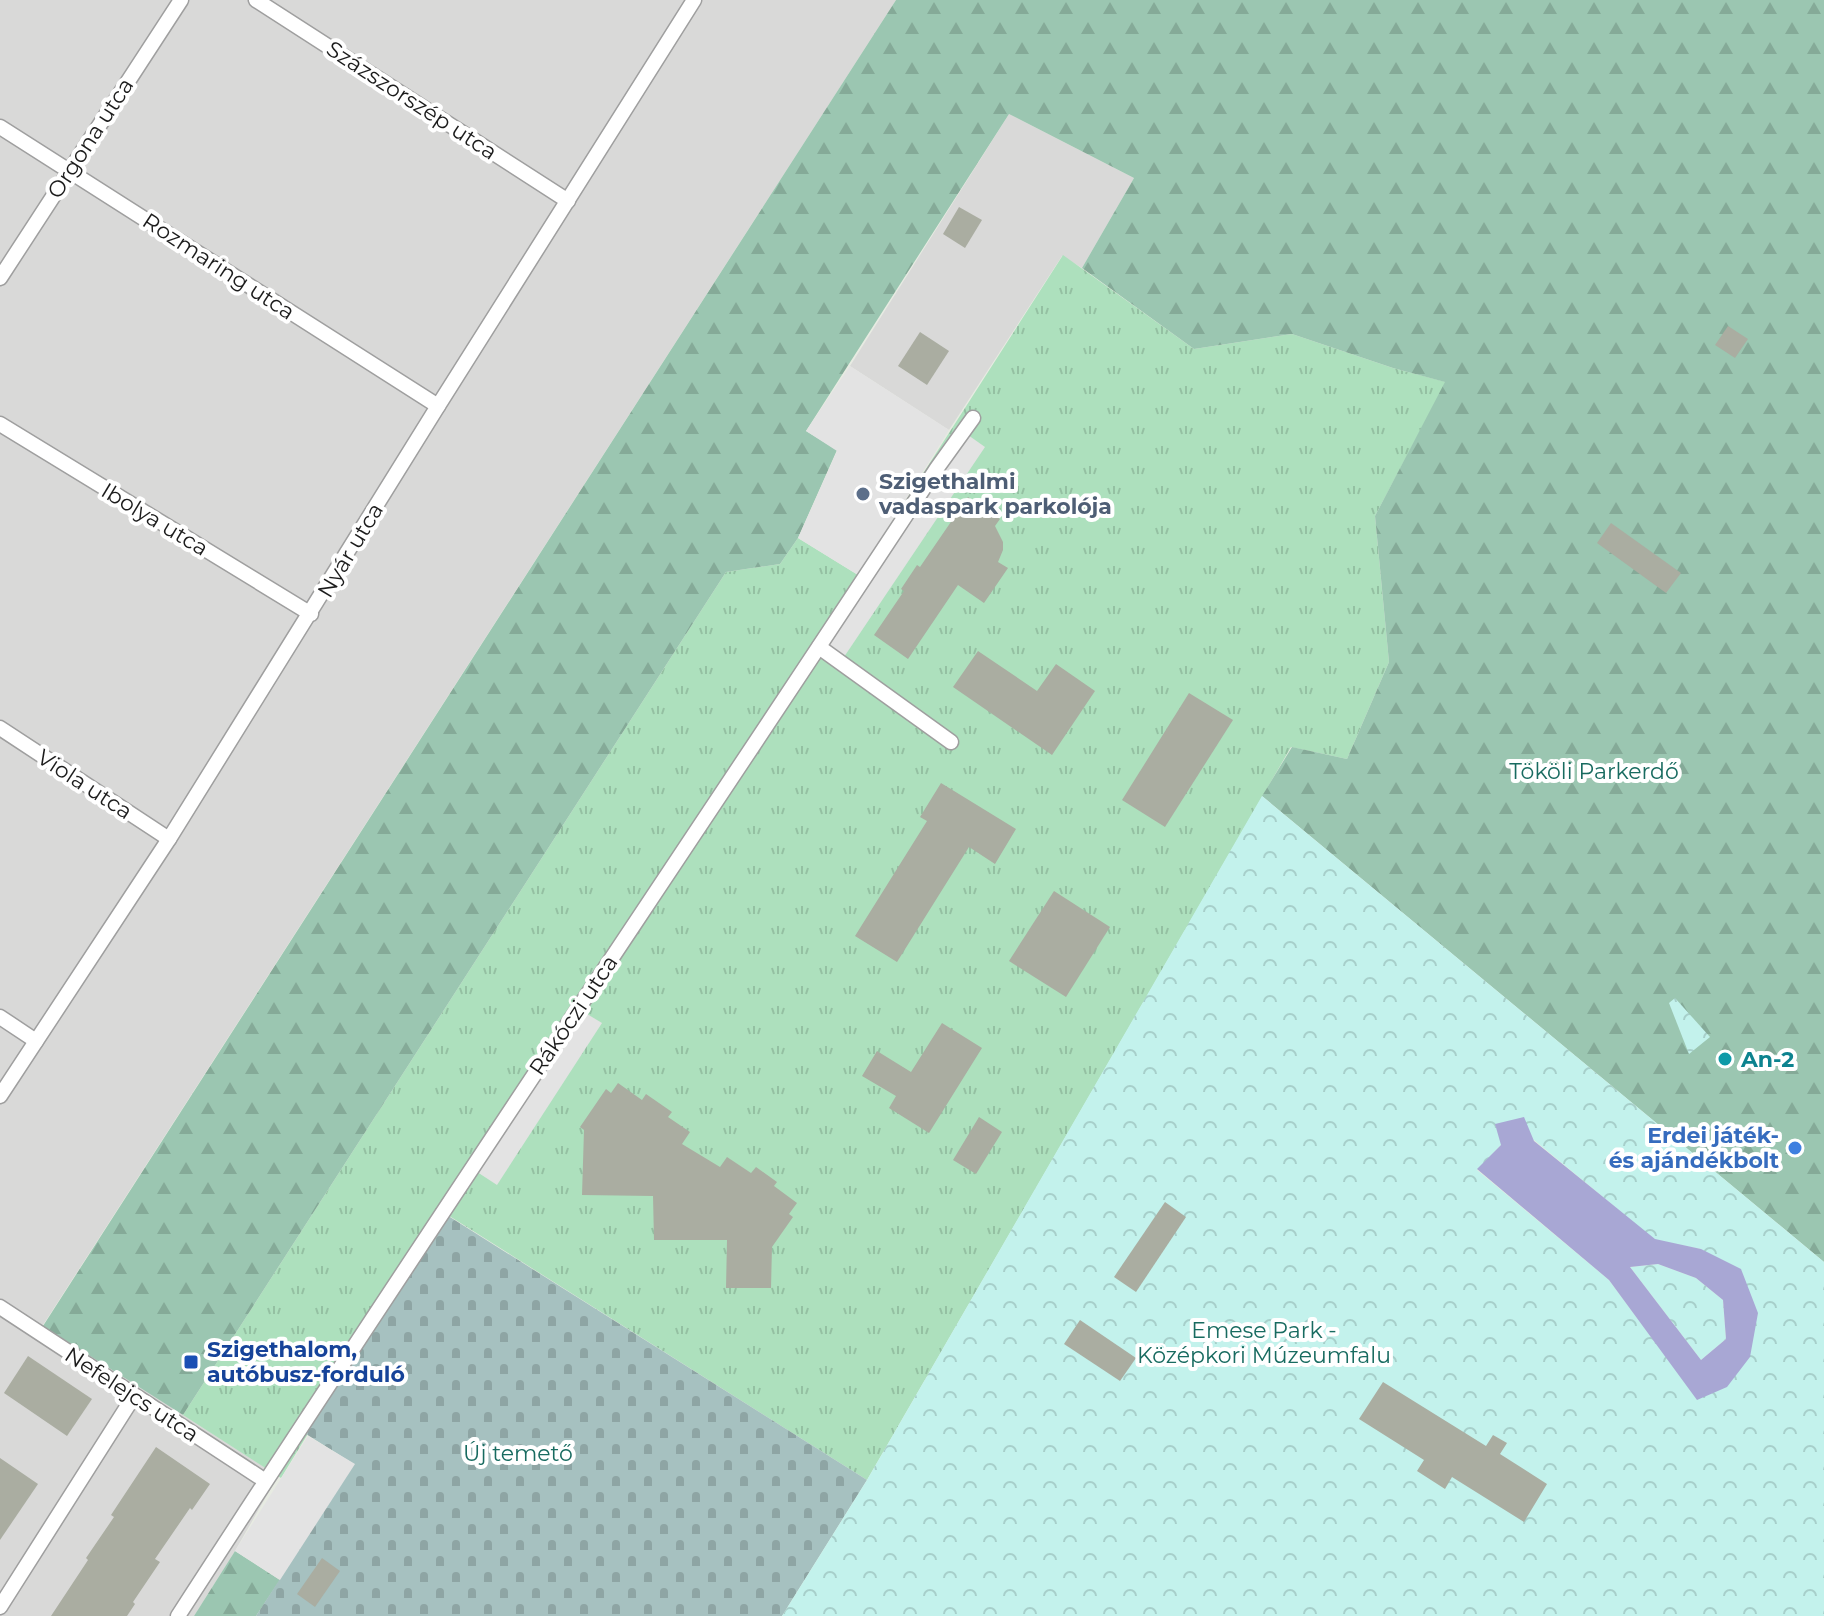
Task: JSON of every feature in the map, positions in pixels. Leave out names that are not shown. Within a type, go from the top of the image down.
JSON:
[{"type":"street","name":"Orgona utca","points":[[0,278],[181,0]]},
{"type":"street","name":"Százszorszép utca","points":[[256,0],[568,201]]},
{"type":"street","name":"Nyár utca","points":[[0,1096],[169,839],[694,0]]},
{"type":"street","name":"Rozmaring utca","points":[[0,127],[438,406]]},
{"type":"street","name":"Rákóczi utca","points":[[178,1616],[264,1480],[973,418]]},
{"type":"street","name":"Ibolya utca","points":[[0,424],[311,614]]},
{"type":"street","points":[[819,647],[951,742]]},
{"type":"street","name":"Viola utca","points":[[0,728],[169,839]]},
{"type":"street","points":[[0,1017],[36,1041]]},
{"type":"street","name":"Nefelejcs utca","points":[[0,1307],[264,1480]]},
{"type":"street","points":[[0,1607],[134,1396]]},
{"type":"shaded area","points":[[0,0],[896,0],[43,1325],[278,1476],[194,1616],[0,1616]]},
{"type":"shaded area","points":[[1009,114],[1134,178],[1082,268],[1062,256],[949,430],[850,366]]},
{"type":"shaded area","name":"Szigethalmi vadaspark parkolója","points":[[850,366],[949,430],[858,575],[798,538],[837,451],[806,431]]},
{"type":"shaded area","points":[[968,435],[985,447],[844,657],[827,647]]},
{"type":"shaded area","points":[[577,1008],[602,1023],[497,1185],[471,1168]]},
{"type":"shaded area","points":[[1524,1117],[1534,1141],[1655,1239],[1701,1249],[1741,1269],[1758,1313],[1750,1357],[1727,1387],[1697,1400],[1609,1280],[1477,1169],[1501,1145],[1495,1124]],"holes":[[[1658,1264],[1696,1278],[1723,1300],[1726,1339],[1701,1360],[1630,1267]]]},
{"type":"shaded area","points":[[308,1436],[355,1464],[280,1580],[235,1551]]},
{"type":"green space","name":"Tököli Parkerdő","points":[[896,0],[1824,0],[1824,1262],[1262,796],[1292,747],[1347,759],[1389,662],[1375,516],[1445,382],[1292,334],[1194,349],[1082,268],[1134,178],[1009,114],[806,431],[837,450],[798,538],[780,564],[726,572],[183,1415],[43,1326]]},
{"type":"green space","points":[[1063,255],[1194,349],[1292,334],[1393,368],[1446,382],[1375,516],[1389,662],[1347,759],[1291,747],[867,1480],[443,1212],[281,1478],[183,1415],[726,572],[780,564],[798,538],[858,575]]},
{"type":"green space","name":"Emese Park - Középkori Múzeumfalu","points":[[1262,796],[1824,1262],[1824,1616],[782,1616],[867,1480]],"holes":[[[1534,1140],[1655,1240],[1701,1249],[1750,1357],[1697,1399],[1609,1280],[1477,1170],[1501,1145]]]},
{"type":"green space","points":[[1675,998],[1710,1037],[1689,1054],[1669,1003]]},
{"type":"green space","name":"Új temető","points":[[442,1212],[867,1480],[782,1616],[256,1616],[354,1464],[306,1434]]},
{"type":"green space","points":[[1658,1264],[1696,1278],[1723,1300],[1726,1339],[1701,1360],[1630,1267]]},
{"type":"green space","points":[[235,1551],[280,1580],[256,1616],[194,1616]]},
{"type":"building","points":[[959,207],[982,220],[965,248],[943,234]]},
{"type":"building","points":[[1728,326],[1748,339],[1735,358],[1715,345]]},
{"type":"building","points":[[920,332],[949,351],[927,385],[898,366]]},
{"type":"building","points":[[968,497],[1000,519],[995,526],[1003,542],[998,562],[1008,568],[984,603],[958,585],[908,659],[874,635],[904,591],[901,589],[917,565],[920,567]]},
{"type":"building","points":[[1611,523],[1681,573],[1666,593],[1597,543]]},
{"type":"building","points":[[978,651],[1037,691],[1056,664],[1095,691],[1052,755],[953,687]]},
{"type":"building","points":[[1189,693],[1233,720],[1165,827],[1122,800]]},
{"type":"building","points":[[941,783],[1016,829],[995,864],[969,847],[897,962],[855,936],[927,821],[920,817]]},
{"type":"building","points":[[1054,891],[1110,927],[1066,997],[1009,961]]},
{"type":"building","points":[[942,1023],[982,1048],[929,1133],[889,1108],[896,1096],[862,1076],[877,1051],[911,1072]]},
{"type":"building","points":[[618,1083],[642,1100],[646,1094],[672,1112],[668,1117],[690,1132],[682,1144],[720,1167],[727,1157],[751,1173],[756,1167],[777,1182],[774,1186],[797,1203],[789,1214],[793,1217],[772,1247],[771,1288],[726,1288],[727,1240],[654,1240],[653,1196],[582,1195],[584,1130],[580,1127],[606,1089],[611,1093]]},
{"type":"building","points":[[979,1117],[1002,1132],[976,1174],[953,1160]]},
{"type":"building","points":[[1165,1202],[1186,1217],[1136,1292],[1114,1277]]},
{"type":"building","points":[[1080,1320],[1136,1358],[1120,1381],[1064,1344]]},
{"type":"building","points":[[28,1356],[92,1399],[67,1436],[4,1393]]},
{"type":"building","points":[[1383,1382],[1486,1446],[1493,1435],[1507,1443],[1500,1454],[1547,1484],[1524,1522],[1452,1477],[1445,1489],[1417,1471],[1424,1460],[1359,1419]]},
{"type":"building","points":[[156,1447],[210,1484],[155,1559],[160,1562],[127,1616],[51,1616],[114,1517],[111,1515]]},
{"type":"building","points":[[0,1458],[38,1484],[0,1540]]},
{"type":"building","points":[[322,1558],[340,1571],[315,1607],[297,1594]]},
{"type":"place","name":"Szigethalmi vadaspark parkolója","points":[[863,494]]},
{"type":"place","name":"An-2","points":[[1725,1059]]},
{"type":"place","name":"Erdei játék- és ajándékbolt","points":[[1795,1148]]},
{"type":"place","name":"Szigethalom, autóbusz-forduló","points":[[191,1362]]}]
